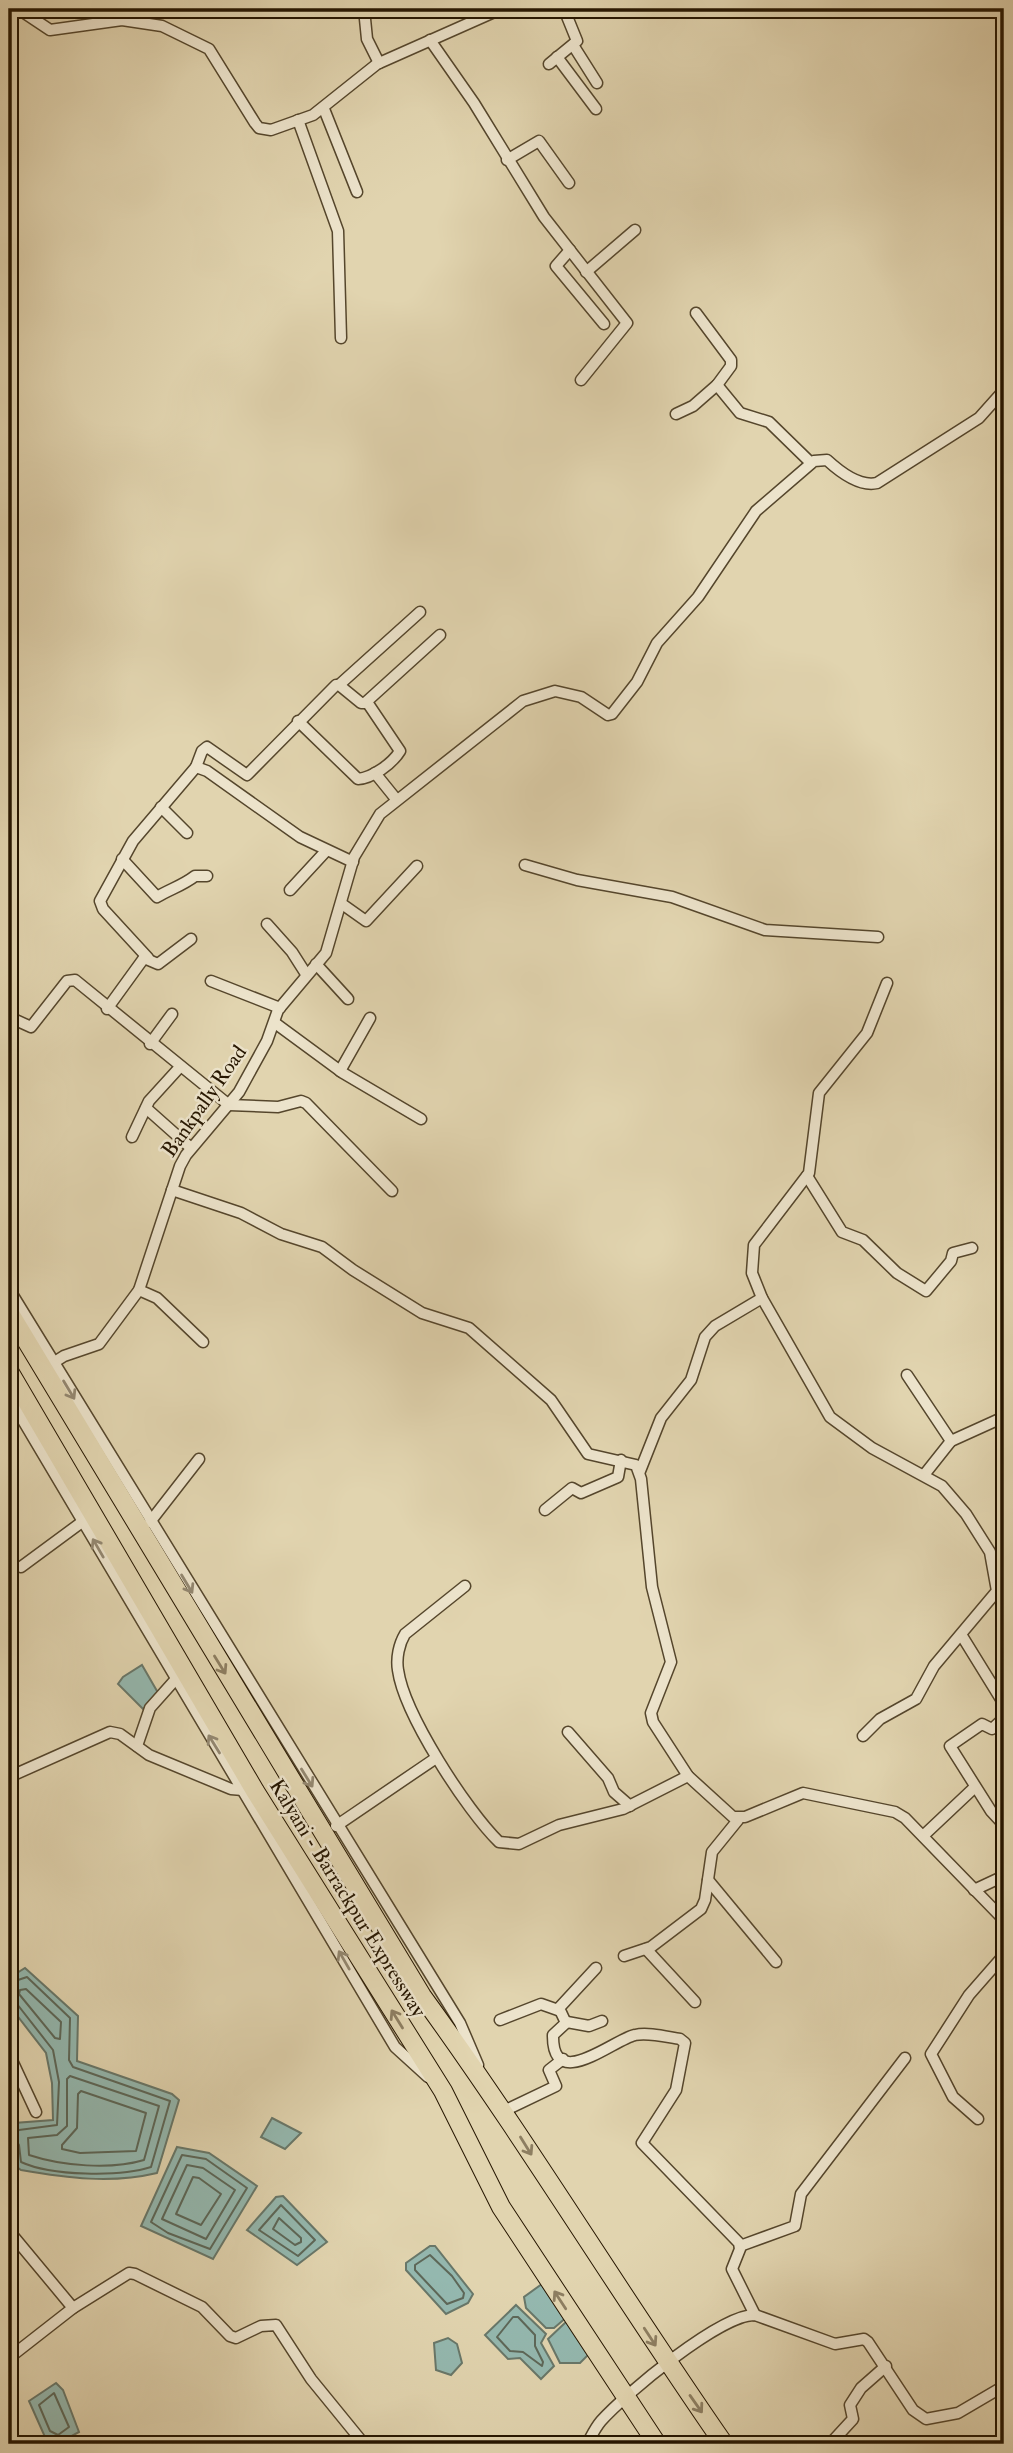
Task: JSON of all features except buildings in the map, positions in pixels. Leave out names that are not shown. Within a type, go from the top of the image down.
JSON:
[{"type":"highway","name":"Kalyani - Barrackpur Expressway","points":[[9,1312],[422,1996],[487,2086],[668,2364],[724,2444]]},
{"type":"highway","name":"Kalyani - Barrackpur Expressway","points":[[9,1371],[255,1791],[443,2091],[501,2207],[624,2399],[657,2444]]},
{"type":"street","points":[[364,9],[367,39],[379,63]]},
{"type":"street","points":[[17,10],[50,30],[122,20],[162,26],[209,49],[259,128],[271,130],[324,109],[379,63],[501,9]]},
{"type":"street","points":[[564,9],[577,34],[577,41],[553,61],[596,109]]},
{"type":"street","points":[[430,40],[474,103],[507,160],[627,327],[581,380]]},
{"type":"street","points":[[573,45],[597,83]]},
{"type":"street","points":[[324,109],[357,192]]},
{"type":"street","points":[[298,120],[338,231],[341,338]]},
{"type":"street","points":[[507,160],[539,141],[569,183]]},
{"type":"street","points":[[586,272],[635,230]]},
{"type":"street","points":[[570,250],[556,266],[604,324]]},
{"type":"street","points":[[676,414],[692,406],[717,385],[731,366],[731,360],[696,313]]},
{"type":"street","points":[[717,385],[740,413],[769,422],[811,463],[818,459],[827,460],[843,473],[867,484],[877,483],[979,418],[1004,390]]},
{"type":"street","name":"Bankpally Road","points":[[53,1363],[64,1356],[99,1345],[139,1290],[180,1166],[191,1148],[229,1105],[253,1070],[280,1008],[330,945],[353,862],[369,833],[396,799],[523,701],[555,691],[581,697],[608,715],[612,714],[637,682],[657,643],[698,597],[756,511],[811,463]]},
{"type":"street","points":[[191,939],[158,964],[148,958],[100,905],[122,859],[209,748],[247,775],[298,721],[420,612]]},
{"type":"street","points":[[340,685],[360,704],[367,702],[440,635]]},
{"type":"street","points":[[298,721],[358,779],[375,773],[400,751],[367,702]]},
{"type":"street","points":[[199,758],[206,771],[299,837],[353,862]]},
{"type":"street","points":[[375,773],[396,799]]},
{"type":"street","points":[[161,807],[187,833]]},
{"type":"street","points":[[290,890],[326,851]]},
{"type":"street","points":[[122,859],[157,897],[169,889],[184,887],[193,877],[207,876]]},
{"type":"street","points":[[525,865],[577,880],[672,897],[765,930],[878,937]]},
{"type":"street","points":[[342,904],[364,921],[369,920],[418,866]]},
{"type":"street","points":[[267,925],[292,952],[306,974]]},
{"type":"street","points":[[107,1009],[148,958]]},
{"type":"street","points":[[316,964],[348,999]]},
{"type":"street","points":[[9,1017],[31,1027],[70,980],[75,980],[149,1044],[229,1105],[278,1107],[304,1101],[392,1191]]},
{"type":"street","points":[[211,981],[280,1008]]},
{"type":"street","points":[[863,1736],[880,1719],[916,1699],[934,1667],[996,1596],[995,1564],[962,1508],[942,1486],[873,1448],[830,1417],[762,1298],[752,1273],[752,1249],[807,1176],[818,1093],[867,1032],[887,984]]},
{"type":"street","points":[[149,1044],[172,1014]]},
{"type":"street","points":[[340,1072],[370,1018]]},
{"type":"street","points":[[275,1023],[340,1072],[421,1119]]},
{"type":"street","points":[[132,1137],[146,1108],[179,1068]]},
{"type":"street","points":[[146,1108],[191,1148]]},
{"type":"street","points":[[807,1176],[842,1232],[863,1240],[897,1273],[926,1291],[951,1261],[953,1253],[972,1248]]},
{"type":"street","points":[[172,1190],[235,1211],[281,1234],[322,1247],[422,1313],[470,1328],[551,1399],[588,1454],[631,1461],[639,1471]]},
{"type":"street","points":[[9,1289],[460,2023],[487,2086]]},
{"type":"street","points":[[139,1290],[157,1298],[203,1342]]},
{"type":"street","points":[[738,1820],[688,1776],[652,1718],[671,1662],[652,1587],[639,1471],[662,1418],[691,1380],[705,1337],[715,1326],[762,1298]]},
{"type":"street","points":[[907,1375],[951,1441]]},
{"type":"street","points":[[9,1396],[12,1411],[82,1522],[395,2047],[443,2091]]},
{"type":"street","points":[[925,1475],[951,1441],[1004,1417]]},
{"type":"street","points":[[150,1522],[200,1459]]},
{"type":"street","points":[[545,1510],[572,1488],[581,1493],[618,1477],[621,1460]]},
{"type":"street","points":[[21,1567],[82,1522]]},
{"type":"street","points":[[465,1586],[412,1627],[400,1642],[397,1659],[400,1677],[436,1758],[495,1838],[505,1845],[519,1844],[559,1825],[630,1806],[688,1776]]},
{"type":"street","points":[[962,1636],[1004,1704]]},
{"type":"street","points":[[137,1746],[150,1708],[175,1680]]},
{"type":"street","points":[[1004,1718],[992,1729],[982,1724],[951,1743],[950,1749],[1004,1825]]},
{"type":"street","points":[[9,1777],[110,1732],[120,1734],[149,1755],[231,1789],[243,1790]]},
{"type":"street","points":[[568,1732],[607,1777],[614,1792],[630,1806]]},
{"type":"street","points":[[337,1826],[436,1758]]},
{"type":"street","points":[[923,1836],[975,1787]]},
{"type":"street","points":[[624,1956],[646,1949],[701,1909],[712,1852],[738,1820],[797,1795],[812,1794],[895,1812],[923,1836],[1004,1920]]},
{"type":"street","points":[[1004,1846],[1004,1853]]},
{"type":"street","points":[[974,1890],[1004,1876]]},
{"type":"street","points":[[708,1880],[776,1962]]},
{"type":"street","points":[[646,1949],[695,2003]]},
{"type":"street","points":[[978,2119],[953,2097],[931,2054],[969,1995],[1004,1955]]},
{"type":"street","points":[[558,2010],[596,1968]]},
{"type":"street","points":[[500,2020],[541,2004],[558,2010],[566,2023],[586,2026],[602,2021]]},
{"type":"street","points":[[566,2023],[552,2039],[563,2059],[577,2062],[637,2034],[683,2040],[676,2090],[642,2143],[740,2246]]},
{"type":"street","points":[[9,2054],[36,2112]]},
{"type":"street","points":[[740,2246],[795,2226],[801,2194],[905,2058]]},
{"type":"street","points":[[503,2112],[556,2086],[549,2070],[563,2059]]},
{"type":"street","points":[[9,2231],[74,2308]]},
{"type":"street","points":[[740,2246],[732,2269],[755,2315]]},
{"type":"street","points":[[9,2358],[74,2308],[129,2273],[135,2274],[202,2307],[230,2336],[236,2338],[261,2326],[276,2325],[311,2379],[364,2444]]},
{"type":"street","points":[[587,2444],[599,2423],[668,2364],[734,2318],[755,2315],[835,2344],[864,2339],[875,2348],[913,2410],[926,2418],[958,2413],[1004,2386]]},
{"type":"street","points":[[830,2444],[853,2419],[851,2402],[857,2392],[886,2366]]},
{"type":"water","points":[[142,1665],[161,1698],[143,1709],[118,1684],[123,1677]]},
{"type":"water","points":[[25,1968],[78,2016],[77,2061],[172,2094],[179,2100],[157,2173],[89,2179],[21,2170],[14,2165],[11,2129],[14,2123],[53,2120],[52,2083],[46,2053],[9,2005],[9,1978]]},
{"type":"water","points":[[272,2118],[301,2133],[285,2149],[261,2137]]},
{"type":"water","points":[[177,2147],[209,2153],[257,2186],[213,2259],[141,2226]]},
{"type":"water","points":[[283,2196],[327,2242],[297,2265],[247,2230],[276,2197]]},
{"type":"water","points":[[430,2246],[435,2246],[473,2294],[468,2303],[446,2314],[406,2270],[406,2263]]},
{"type":"water","points":[[546,2281],[575,2310],[554,2328],[546,2328],[526,2308],[524,2297]]},
{"type":"water","points":[[516,2305],[546,2334],[541,2343],[554,2366],[541,2379],[520,2358],[508,2359],[485,2335]]},
{"type":"water","points":[[567,2321],[591,2352],[580,2363],[560,2363],[548,2339]]},
{"type":"water","points":[[448,2338],[457,2344],[462,2363],[451,2375],[436,2370],[434,2343]]},
{"type":"water","points":[[56,2383],[63,2390],[79,2432],[59,2443],[45,2437],[29,2401]]}]
